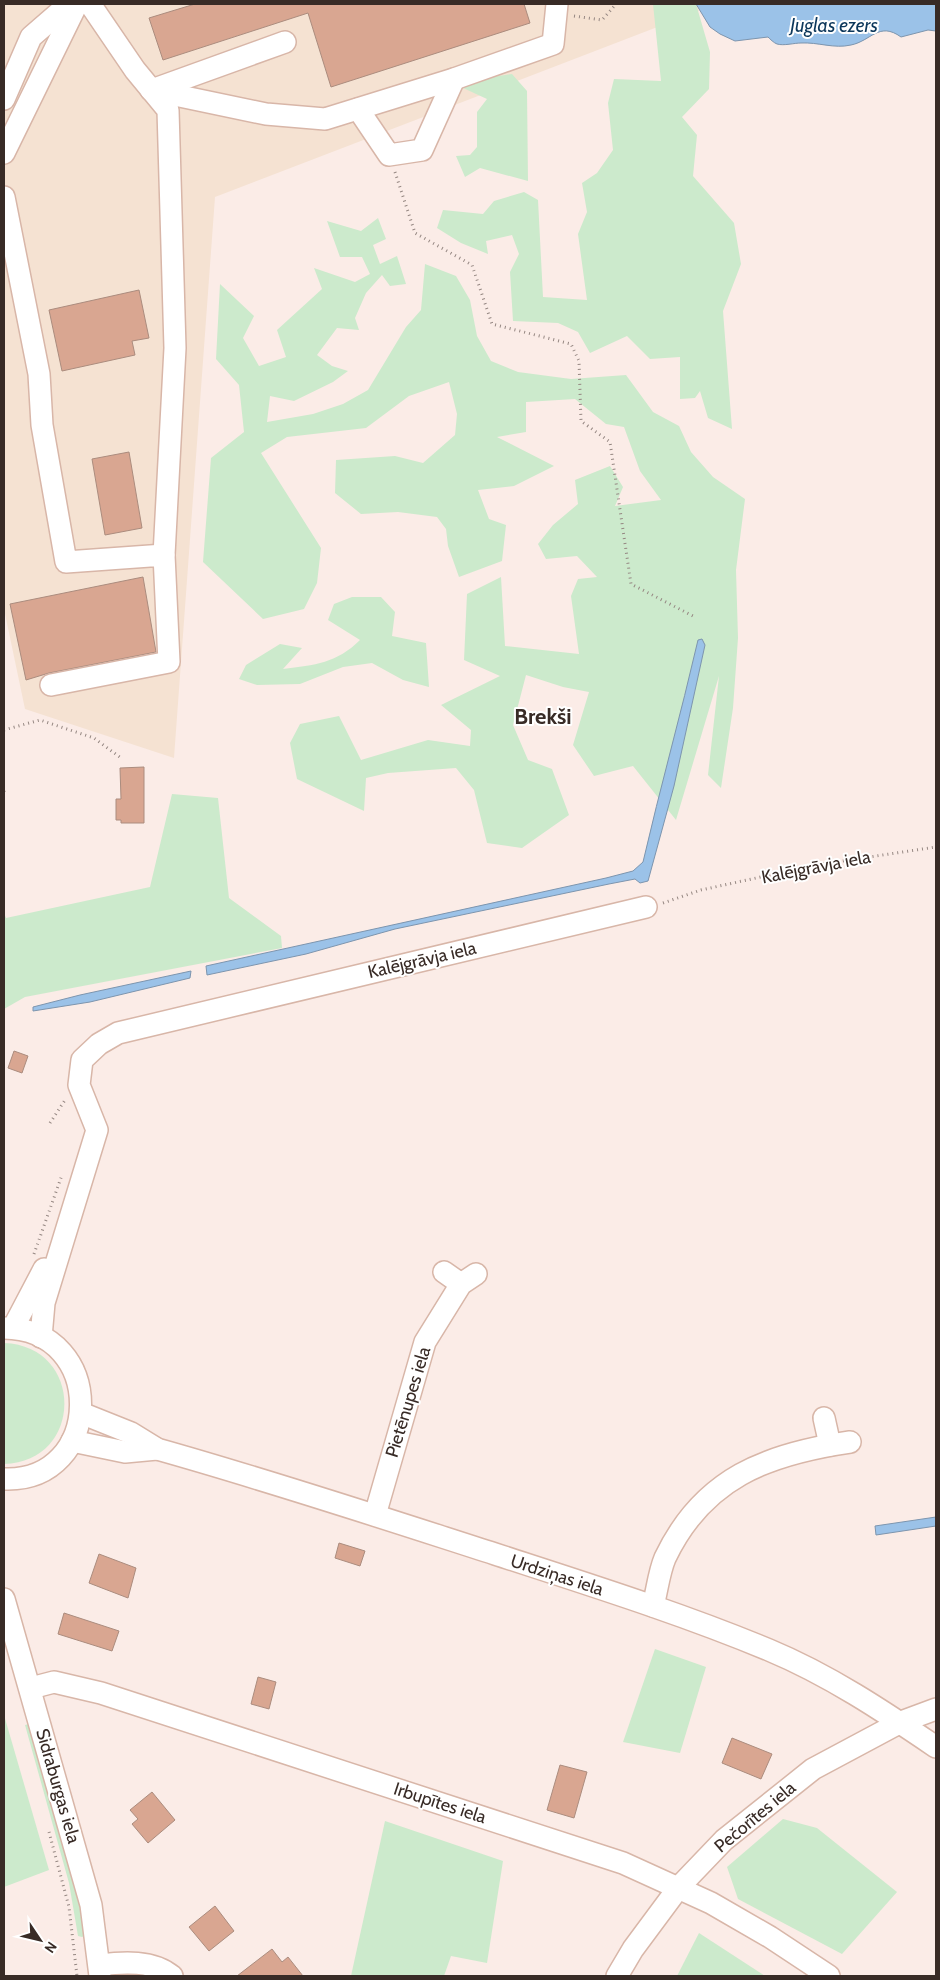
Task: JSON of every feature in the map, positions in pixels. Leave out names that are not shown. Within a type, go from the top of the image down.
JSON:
[{"type":"street","points":[[4,100],[31,37],[70,4]]},
{"type":"street","points":[[4,153],[77,4]]},
{"type":"street","points":[[51,685],[168,662],[164,555],[175,338],[168,110],[151,90],[90,4]]},
{"type":"street","points":[[151,90],[266,114],[325,120],[454,79],[553,44],[564,9]]},
{"type":"street","points":[[151,90],[285,42]]},
{"type":"street","points":[[358,109],[389,155],[422,150],[454,79]]},
{"type":"street","points":[[4,196],[39,374],[42,425],[66,562],[164,555]]},
{"type":"street","name":"Kalējgrāvja iela","points":[[78,1085],[82,1060],[99,1044],[118,1032],[646,907]]},
{"type":"street","points":[[42,1337],[42,1313],[67,1221],[97,1130],[78,1085]]},
{"type":"street","points":[[4,1479],[20,1478],[41,1471],[58,1458],[72,1441],[81,1413],[80,1390],[73,1369],[60,1350],[42,1337],[9,1328],[67,1221]]},
{"type":"street","name":"Pietēnupes iela","points":[[375,1515],[425,1342],[468,1279],[444,1272]]},
{"type":"street","name":"Urdziņas iela","points":[[81,1413],[131,1433],[157,1449],[375,1515],[653,1606],[771,1651],[849,1690],[901,1722],[936,1747]]},
{"type":"street","points":[[653,1606],[665,1559],[692,1513],[723,1484],[753,1466],[840,1444],[824,1418]]},
{"type":"street","name":"Urdziņas iela","points":[[72,1441],[125,1452],[157,1449]]},
{"type":"street","name":"Sidraburgas iela","points":[[4,1599],[92,1905],[100,1971]]},
{"type":"street","name":"Irbupītes iela","points":[[30,1688],[54,1682],[101,1693],[569,1843],[680,1887],[770,1937],[830,1976]]},
{"type":"street","name":"Pečorītes iela","points":[[616,1976],[633,1949],[680,1887],[724,1840],[806,1775],[901,1722],[936,1709]]},
{"type":"street","points":[[100,1971],[122,1962],[145,1964],[166,1971],[172,1976]]},
{"type":"path","points":[[564,9],[577,18],[602,20],[616,4]]},
{"type":"path","points":[[389,155],[415,233],[472,265],[492,324],[571,344],[579,361],[581,421],[610,442],[631,584],[693,616]]},
{"type":"path","points":[[4,730],[40,720],[94,738],[122,758]]},
{"type":"path","name":"Kalējgrāvja iela","points":[[646,907],[701,890],[816,865],[936,847]]},
{"type":"path","points":[[50,1123],[78,1085]]},
{"type":"path","points":[[32,1260],[62,1175]]},
{"type":"path","points":[[47,1824],[69,1907],[77,1976]]},
{"type":"shaded area","points":[[4,4],[696,4],[699,11],[215,197],[174,758],[25,709],[4,609]]},
{"type":"green space","points":[[653,4],[696,4],[710,52],[709,89],[682,117],[697,135],[693,176],[734,223],[741,264],[723,311],[732,429],[708,418],[700,391],[695,398],[680,399],[680,357],[650,359],[627,336],[590,353],[578,332],[558,323],[513,321],[510,272],[519,254],[512,235],[486,241],[488,254],[461,243],[437,228],[443,210],[483,214],[494,201],[524,192],[538,200],[543,297],[587,300],[578,234],[587,212],[582,183],[597,173],[613,150],[608,103],[614,79],[661,81]]},
{"type":"green space","points":[[512,74],[527,91],[528,181],[480,168],[465,177],[456,156],[470,155],[477,147],[477,112],[487,99],[461,87],[473,80]]},
{"type":"green space","points":[[378,218],[386,239],[373,245],[380,264],[397,256],[406,284],[390,286],[382,275],[366,293],[355,318],[359,330],[337,328],[317,355],[332,366],[348,371],[333,382],[294,401],[270,396],[267,422],[313,414],[343,404],[368,390],[406,327],[421,310],[425,264],[456,276],[470,300],[477,336],[491,361],[518,372],[571,379],[626,375],[653,412],[679,426],[691,452],[713,477],[745,499],[736,570],[738,638],[733,708],[721,788],[708,775],[719,676],[676,820],[633,766],[594,776],[573,745],[589,692],[563,687],[526,675],[513,725],[528,760],[552,769],[569,815],[522,848],[487,843],[474,790],[456,768],[388,773],[366,778],[364,811],[297,779],[290,743],[300,724],[339,716],[361,760],[428,740],[470,746],[471,730],[441,705],[500,676],[464,660],[467,594],[501,577],[505,646],[579,654],[571,596],[578,579],[597,577],[577,556],[546,559],[538,544],[553,525],[578,504],[575,480],[610,466],[623,487],[615,506],[661,500],[640,471],[624,427],[606,424],[575,399],[526,402],[526,432],[497,437],[554,466],[514,486],[478,490],[489,519],[506,525],[502,561],[459,577],[448,546],[446,529],[437,517],[398,512],[361,514],[335,493],[336,460],[395,456],[423,463],[455,435],[457,414],[449,382],[409,396],[366,428],[287,437],[261,453],[321,548],[317,583],[304,609],[263,619],[203,562],[211,458],[244,432],[239,385],[216,359],[220,284],[254,316],[243,338],[259,366],[286,357],[277,330],[322,289],[314,268],[355,282],[370,274],[362,257],[340,257],[327,221],[361,231]]},
{"type":"green space","points":[[352,597],[381,597],[395,612],[392,636],[426,643],[429,687],[403,680],[372,663],[343,667],[300,684],[257,685],[239,679],[246,665],[280,644],[302,648],[283,669],[325,662],[343,654],[360,640],[328,620],[334,604]]},
{"type":"green space","points":[[172,794],[218,798],[229,898],[281,936],[282,948],[25,997],[4,1009],[4,913],[6,918],[150,887]]},
{"type":"green space","points":[[4,1343],[31,1349],[49,1363],[61,1382],[64,1404],[61,1426],[49,1445],[30,1458],[4,1464]]},
{"type":"green space","points":[[655,1649],[706,1667],[680,1753],[623,1742]]},
{"type":"green space","points":[[4,1715],[49,1870],[4,1887]]},
{"type":"green space","points":[[33,1723],[77,1880],[87,1935],[82,1937],[78,1936],[69,1883],[25,1725]]},
{"type":"green space","points":[[783,1819],[817,1828],[897,1892],[842,1954],[738,1899],[727,1867]]},
{"type":"green space","points":[[385,1821],[503,1861],[487,1963],[451,1956],[444,1976],[351,1976]]},
{"type":"green space","points":[[699,1933],[765,1976],[677,1976]]},
{"type":"water","name":"Juglas ezers","points":[[696,4],[936,4],[936,31],[928,30],[901,37],[887,31],[881,31],[858,43],[845,46],[807,43],[780,45],[768,37],[735,41],[710,27]]},
{"type":"water","points":[[702,639],[705,645],[674,786],[648,881],[640,883],[635,879],[395,929],[306,954],[207,975],[206,966],[633,871],[643,862],[698,640]]},
{"type":"water","points":[[191,971],[190,978],[90,1002],[33,1011],[33,1007],[80,995]]},
{"type":"water","points":[[936,1517],[936,1526],[876,1535],[875,1526]]},
{"type":"building","points":[[195,4],[524,4],[530,23],[331,87],[308,13],[163,60],[149,18]]},
{"type":"building","points":[[139,290],[149,338],[132,341],[135,355],[62,371],[49,310]]},
{"type":"building","points":[[129,452],[142,528],[105,535],[92,459]]},
{"type":"building","points":[[143,577],[156,652],[49,673],[26,680],[10,604]]},
{"type":"building","points":[[144,767],[144,823],[121,823],[121,820],[116,820],[116,799],[121,799],[120,768]]},
{"type":"building","points":[[14,1051],[28,1056],[22,1073],[8,1068]]},
{"type":"building","points":[[339,1543],[365,1551],[360,1566],[335,1558]]},
{"type":"building","points":[[99,1554],[136,1568],[128,1598],[89,1583]]},
{"type":"building","points":[[64,1613],[119,1631],[112,1651],[58,1634]]},
{"type":"building","points":[[258,1677],[276,1682],[269,1709],[251,1704]]},
{"type":"building","points":[[732,1738],[772,1754],[761,1779],[722,1763]]},
{"type":"building","points":[[560,1765],[587,1772],[574,1818],[547,1810]]},
{"type":"building","points":[[152,1792],[175,1820],[148,1843],[132,1824],[138,1819],[130,1810]]},
{"type":"building","points":[[215,1906],[234,1931],[209,1951],[189,1927]]},
{"type":"building","points":[[272,1949],[282,1962],[288,1957],[303,1976],[237,1976]]},
{"type":"district","name":"Brekši","points":[[543,716]]}]
